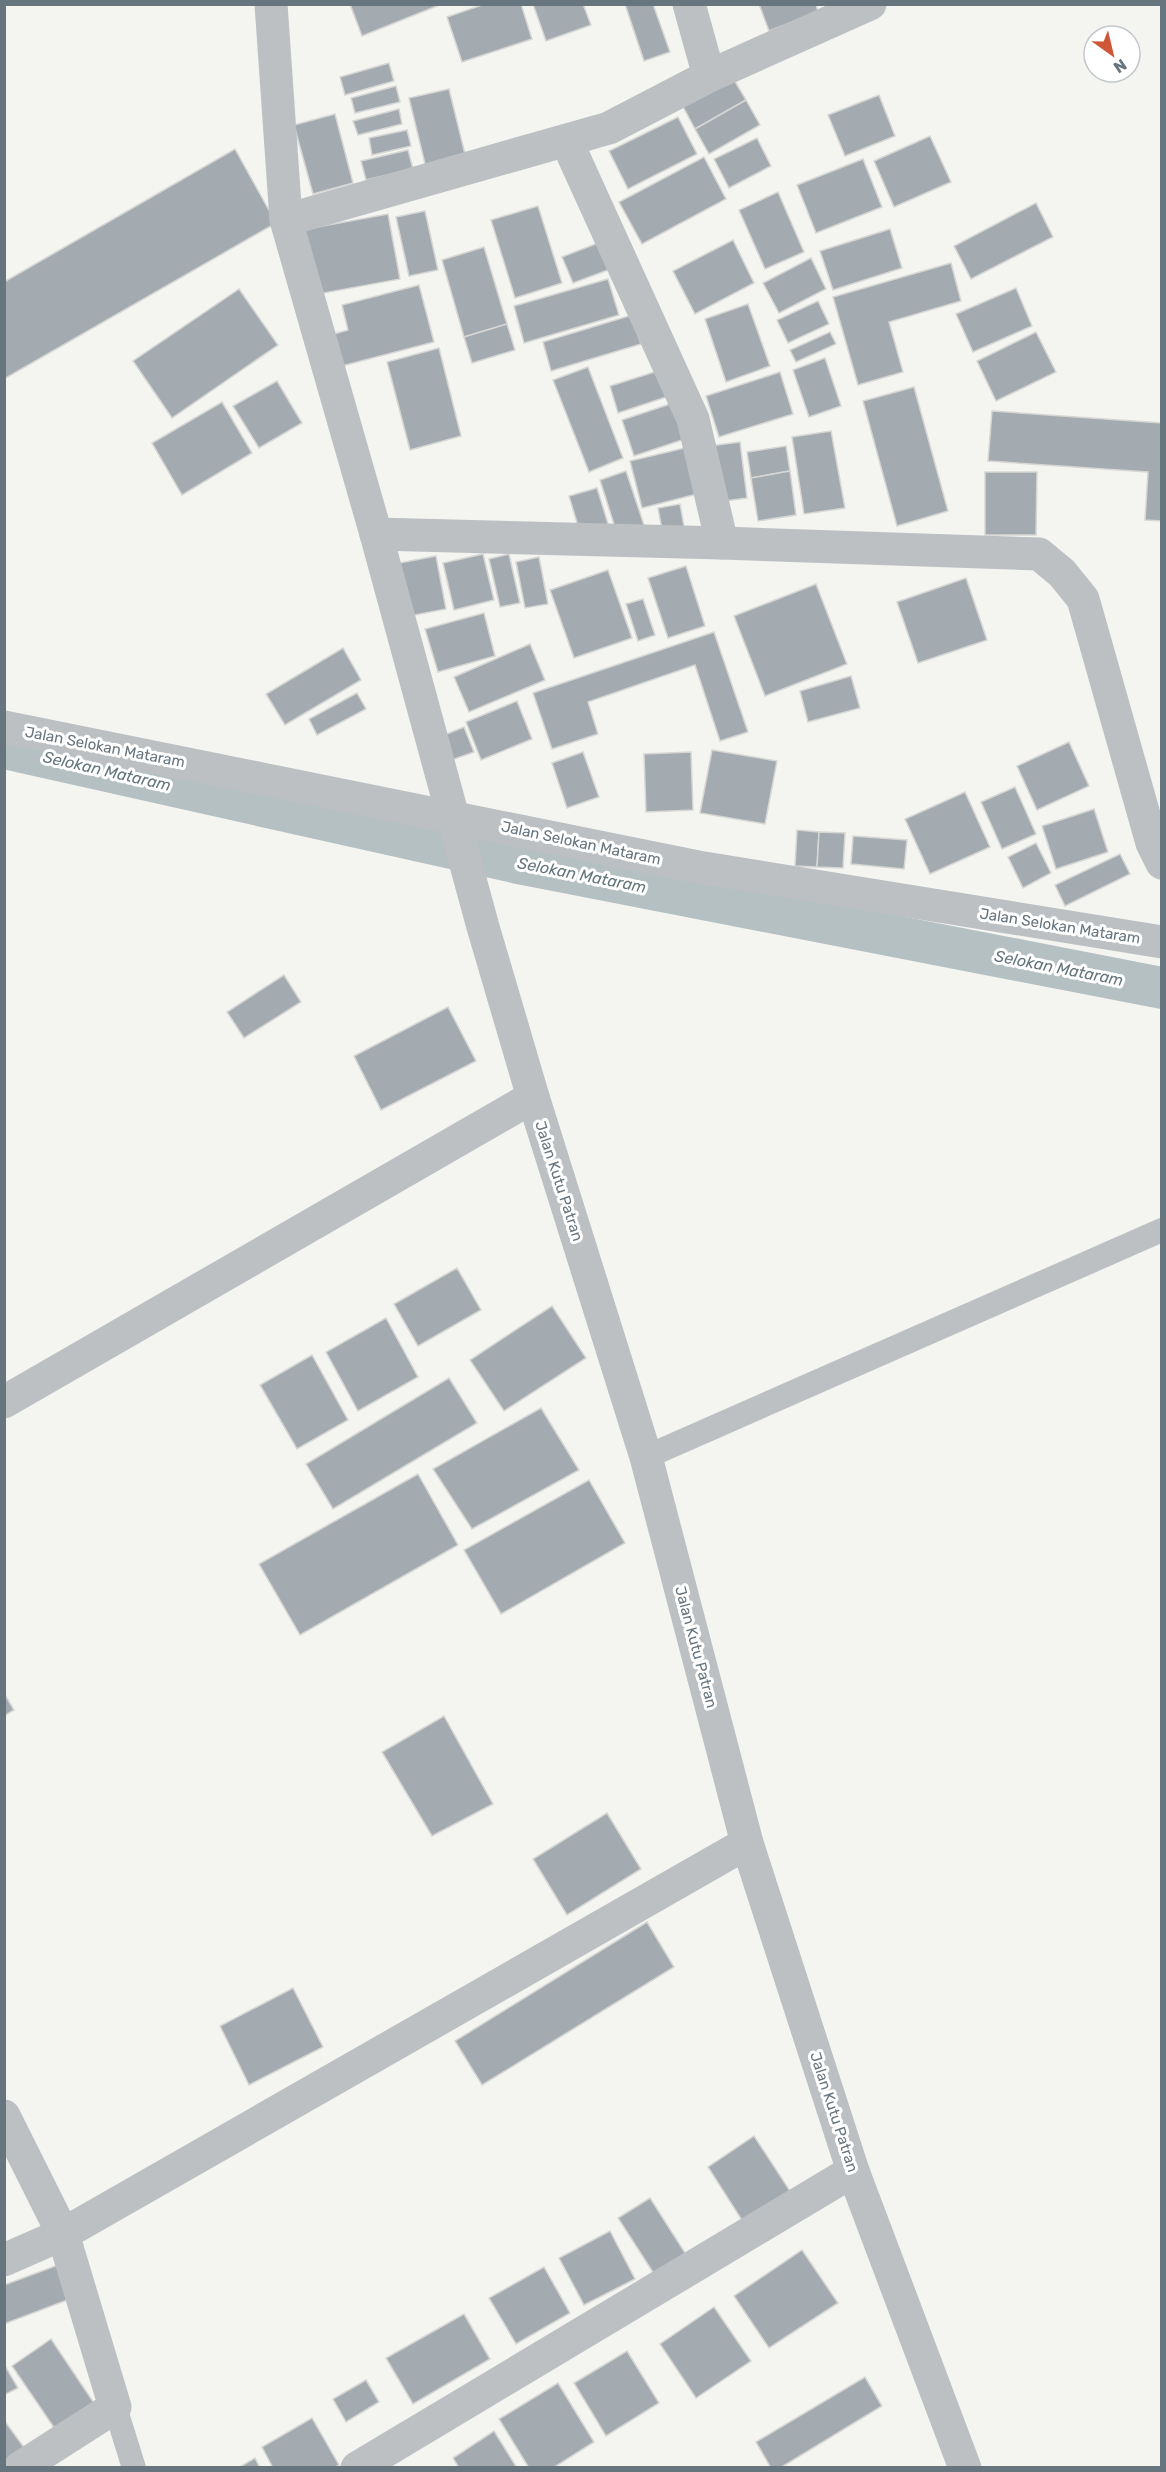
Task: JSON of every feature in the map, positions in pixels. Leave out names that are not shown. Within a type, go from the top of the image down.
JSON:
[{"type":"street","name":"Jalan Kutu Patran","points":[[271,4],[286,219],[376,534],[483,927],[533,1097],[646,1457],[747,1843],[853,2171],[965,2468]]},
{"type":"street","points":[[689,4],[709,76]]},
{"type":"street","points":[[286,219],[567,142],[609,128],[709,76],[870,4]]},
{"type":"street","points":[[567,142],[693,419],[722,543]]},
{"type":"street","points":[[376,534],[1040,554],[1062,573],[1083,599],[1152,843],[1161,863]]},
{"type":"street","name":"Jalan Selokan Mataram","points":[[4,727],[457,828],[1161,942]]},
{"type":"street","points":[[4,1402],[533,1097]]},
{"type":"street","points":[[4,2260],[63,2234],[747,1843]]},
{"type":"street","points":[[4,2116],[63,2234],[115,2407],[20,2468]]},
{"type":"street","points":[[357,2468],[853,2171]]},
{"type":"lane","points":[[646,1457],[1161,1230]]},
{"type":"lane","points":[[115,2407],[135,2468]]},
{"type":"building","points":[[350,4],[442,4],[362,36]]},
{"type":"building","points":[[485,4],[521,4],[532,39],[462,62],[447,17]]},
{"type":"building","points":[[533,4],[583,4],[591,25],[546,41]]},
{"type":"building","points":[[625,4],[653,4],[670,52],[644,61]]},
{"type":"building","points":[[759,4],[816,4],[818,12],[769,31]]},
{"type":"building","points":[[389,63],[394,81],[345,95],[340,77]]},
{"type":"building","points":[[730,73],[746,100],[695,129],[680,101]]},
{"type":"building","points":[[396,86],[400,102],[355,113],[351,98]]},
{"type":"building","points":[[449,89],[466,158],[426,168],[409,98]]},
{"type":"building","points":[[879,95],[895,136],[845,156],[828,115]]},
{"type":"building","points":[[746,100],[760,125],[709,154],[695,129]]},
{"type":"building","points":[[399,109],[402,124],[358,135],[353,121]]},
{"type":"building","points":[[335,114],[353,183],[313,194],[294,125]]},
{"type":"building","points":[[678,117],[697,154],[628,189],[609,151]]},
{"type":"building","points":[[407,130],[411,146],[372,155],[369,138]]},
{"type":"building","points":[[930,136],[951,182],[894,207],[874,161]]},
{"type":"building","points":[[757,138],[771,166],[729,188],[714,159]]},
{"type":"building","points":[[235,149],[276,223],[4,379],[4,282]]},
{"type":"building","points":[[408,150],[413,169],[366,180],[361,161]]},
{"type":"building","points":[[704,157],[726,199],[642,244],[619,202]]},
{"type":"building","points":[[863,159],[882,207],[816,233],[797,185]]},
{"type":"building","points":[[778,192],[804,252],[765,269],[739,210]]},
{"type":"building","points":[[1036,203],[1053,237],[971,279],[954,246]]},
{"type":"building","points":[[538,206],[562,283],[515,298],[491,220]]},
{"type":"building","points":[[425,211],[438,270],[409,276],[396,217]]},
{"type":"building","points":[[388,214],[400,279],[313,295],[301,230]]},
{"type":"building","points":[[890,229],[902,268],[833,290],[820,251]]},
{"type":"building","points":[[733,240],[754,283],[695,314],[673,271]]},
{"type":"building","points":[[598,243],[608,270],[573,283],[562,257]]},
{"type":"building","points":[[484,247],[507,324],[464,337],[442,260]]},
{"type":"building","points":[[811,258],[826,289],[779,313],[763,283]]},
{"type":"building","points":[[951,263],[961,301],[889,322],[903,372],[858,385],[833,297]]},
{"type":"building","points":[[608,279],[619,315],[524,343],[514,306]]},
{"type":"building","points":[[419,285],[434,342],[334,368],[327,336],[348,330],[342,305]]},
{"type":"building","points":[[1016,288],[1032,326],[973,352],[956,314]]},
{"type":"building","points":[[239,289],[278,345],[172,418],[133,361]]},
{"type":"building","points":[[818,301],[829,324],[788,343],[777,320]]},
{"type":"building","points":[[748,304],[770,366],[726,382],[705,319]]},
{"type":"building","points":[[632,315],[641,344],[551,371],[543,342]]},
{"type":"building","points":[[507,324],[515,350],[472,363],[464,337]]},
{"type":"building","points":[[830,332],[836,344],[796,362],[790,350]]},
{"type":"building","points":[[1036,332],[1056,372],[996,401],[977,361]]},
{"type":"building","points":[[439,348],[461,436],[410,450],[387,362]]},
{"type":"building","points":[[825,358],[841,406],[809,417],[793,370]]},
{"type":"building","points":[[588,367],[623,458],[589,472],[553,380]]},
{"type":"building","points":[[664,369],[672,395],[618,413],[610,386]]},
{"type":"building","points":[[780,372],[793,414],[719,437],[706,396]]},
{"type":"building","points":[[277,381],[302,423],[259,448],[233,406]]},
{"type":"building","points":[[914,387],[948,511],[897,526],[863,401]]},
{"type":"building","points":[[679,401],[691,437],[634,456],[622,420]]},
{"type":"building","points":[[222,402],[252,453],[182,495],[152,443]]},
{"type":"building","points":[[992,411],[1162,423],[1162,521],[1145,520],[1148,472],[988,461]]},
{"type":"building","points":[[831,431],[845,508],[804,514],[792,437]]},
{"type":"building","points":[[740,442],[747,498],[717,502],[710,446]]},
{"type":"building","points":[[693,446],[705,492],[642,508],[630,461]]},
{"type":"building","points":[[786,446],[790,471],[751,478],[747,452]]},
{"type":"building","points":[[626,471],[645,528],[618,537],[600,480]]},
{"type":"building","points":[[790,471],[796,515],[758,521],[751,478]]},
{"type":"building","points":[[985,472],[1037,472],[1036,535],[985,535]]},
{"type":"building","points":[[597,488],[609,527],[581,536],[569,496]]},
{"type":"building","points":[[680,504],[685,532],[663,535],[658,508]]},
{"type":"building","points":[[483,554],[494,600],[454,610],[443,563]]},
{"type":"building","points":[[509,554],[520,603],[500,607],[489,559]]},
{"type":"building","points":[[436,556],[446,609],[399,618],[389,565]]},
{"type":"building","points":[[539,557],[548,604],[525,608],[516,562]]},
{"type":"building","points":[[686,566],[705,626],[668,638],[648,578]]},
{"type":"building","points":[[608,570],[632,638],[574,658],[550,590]]},
{"type":"building","points":[[966,578],[987,640],[918,663],[897,602]]},
{"type":"building","points":[[816,584],[847,664],[765,696],[734,616]]},
{"type":"building","points":[[643,599],[655,635],[638,641],[626,604]]},
{"type":"building","points":[[484,613],[495,656],[438,672],[425,629]]},
{"type":"building","points":[[714,632],[748,732],[720,741],[695,665],[588,702],[598,734],[552,749],[533,693]]},
{"type":"building","points":[[530,644],[545,680],[469,712],[454,677]]},
{"type":"building","points":[[343,648],[361,680],[285,725],[266,694]]},
{"type":"building","points":[[851,676],[860,708],[808,722],[800,691]]},
{"type":"building","points":[[357,693],[366,709],[317,735],[309,719]]},
{"type":"building","points":[[517,701],[532,739],[481,760],[466,722]]},
{"type":"building","points":[[464,727],[474,752],[446,762],[437,738]]},
{"type":"building","points":[[1069,742],[1089,786],[1037,810],[1017,766]]},
{"type":"building","points":[[712,750],[777,761],[765,824],[700,813]]},
{"type":"building","points":[[583,752],[599,797],[567,808],[552,763]]},
{"type":"building","points":[[691,752],[693,810],[646,812],[644,754]]},
{"type":"building","points":[[1015,787],[1036,834],[1002,849],[981,802]]},
{"type":"building","points":[[965,792],[990,847],[930,874],[905,819]]},
{"type":"building","points":[[1094,809],[1108,852],[1056,869],[1042,826]]},
{"type":"building","points":[[797,830],[819,832],[817,867],[795,866]]},
{"type":"building","points":[[819,832],[845,833],[843,868],[817,867]]},
{"type":"building","points":[[853,836],[907,840],[904,869],[851,864]]},
{"type":"building","points":[[1036,843],[1051,873],[1023,888],[1008,857]]},
{"type":"building","points":[[1120,854],[1130,874],[1065,906],[1055,885]]},
{"type":"building","points":[[284,975],[301,1002],[244,1038],[227,1012]]},
{"type":"building","points":[[448,1007],[476,1061],[381,1110],[354,1056]]},
{"type":"building","points":[[457,1268],[481,1310],[418,1346],[394,1304]]},
{"type":"building","points":[[552,1306],[586,1358],[504,1411],[470,1360]]},
{"type":"building","points":[[386,1318],[418,1377],[358,1411],[326,1352]]},
{"type":"building","points":[[312,1355],[348,1420],[297,1449],[260,1385]]},
{"type":"building","points":[[449,1378],[477,1423],[333,1509],[306,1464]]},
{"type":"building","points":[[541,1408],[579,1470],[472,1529],[433,1469]]},
{"type":"building","points":[[418,1474],[458,1545],[300,1635],[259,1564]]},
{"type":"building","points":[[589,1480],[625,1543],[501,1614],[464,1550]]},
{"type":"building","points":[[4,1693],[14,1710],[4,1716]]},
{"type":"building","points":[[444,1716],[493,1804],[432,1836],[382,1752]]},
{"type":"building","points":[[607,1813],[641,1869],[567,1915],[533,1859]]},
{"type":"building","points":[[647,1922],[674,1967],[482,2085],[455,2041]]},
{"type":"building","points":[[293,1988],[323,2047],[249,2085],[220,2026]]},
{"type":"building","points":[[754,2136],[792,2194],[745,2225],[708,2167]]},
{"type":"building","points":[[650,2198],[687,2256],[656,2277],[618,2218]]},
{"type":"building","points":[[610,2231],[635,2279],[584,2305],[559,2258]]},
{"type":"building","points":[[802,2250],[838,2303],[769,2348],[734,2296]]},
{"type":"building","points":[[58,2265],[70,2299],[4,2324],[4,2285]]},
{"type":"building","points":[[544,2267],[570,2313],[516,2344],[489,2298]]},
{"type":"building","points":[[714,2307],[751,2361],[696,2398],[660,2344]]},
{"type":"building","points":[[464,2314],[490,2359],[413,2404],[386,2358]]},
{"type":"building","points":[[51,2339],[96,2406],[57,2432],[12,2366]]},
{"type":"building","points":[[627,2351],[659,2403],[606,2436],[574,2383]]},
{"type":"building","points":[[4,2364],[18,2388],[4,2395]]},
{"type":"building","points":[[865,2377],[882,2406],[780,2468],[771,2468],[756,2442]]},
{"type":"building","points":[[366,2380],[379,2402],[346,2422],[333,2399]]},
{"type":"building","points":[[558,2383],[594,2442],[553,2468],[529,2468],[499,2419]]},
{"type":"building","points":[[312,2418],[339,2465],[334,2468],[273,2468],[262,2447]]},
{"type":"building","points":[[4,2420],[28,2453],[4,2468]]},
{"type":"building","points":[[494,2431],[517,2468],[459,2468],[453,2458]]},
{"type":"building","points":[[255,2458],[260,2468],[238,2468]]},
{"type":"waterway","name":"Selokan Mataram","points":[[4,748],[523,864],[1162,988]]}]
